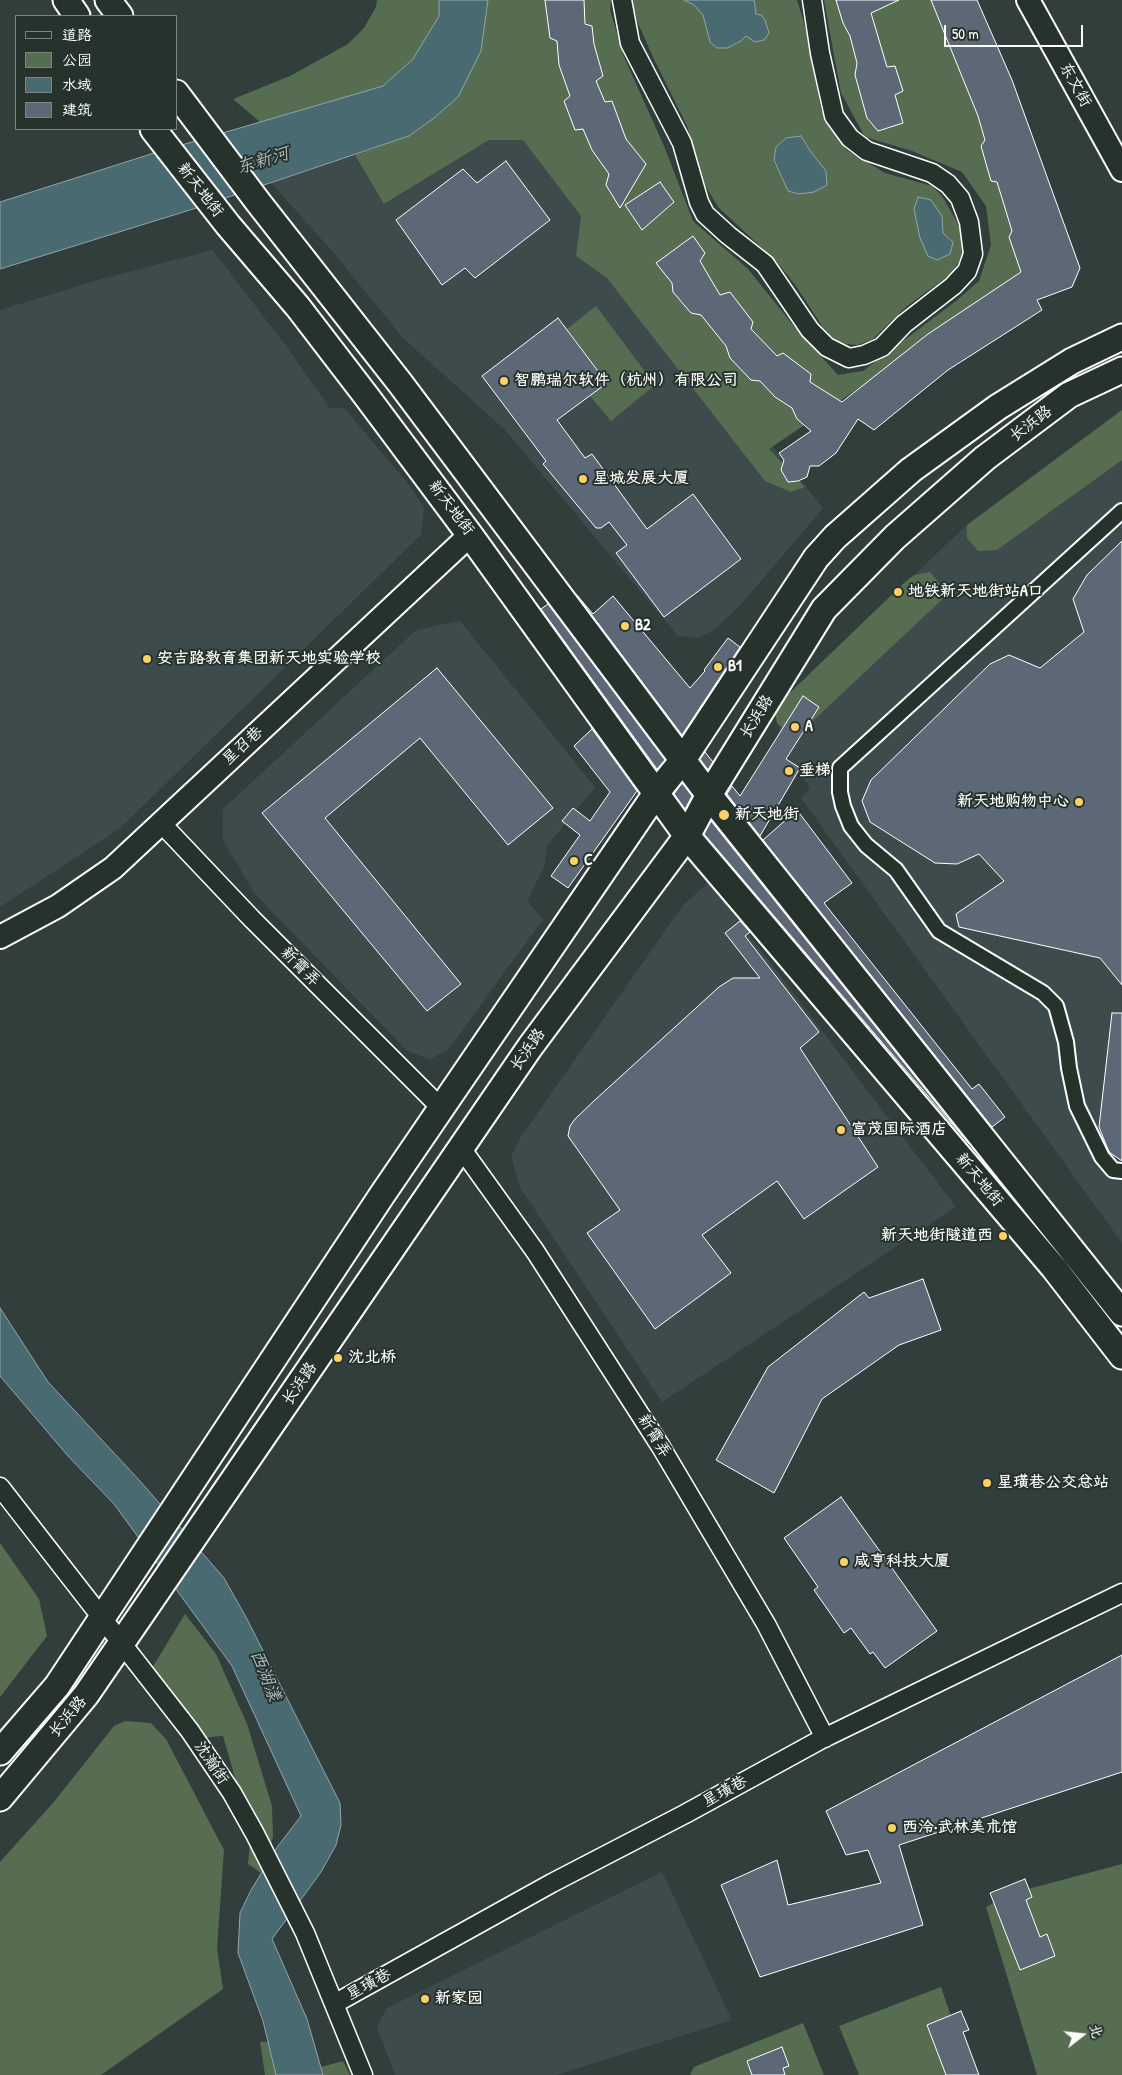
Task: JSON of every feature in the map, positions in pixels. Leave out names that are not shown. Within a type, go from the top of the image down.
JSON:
[{"type":"main road","points":[[66,0],[76,15]]},
{"type":"main road","points":[[108,0],[119,15]]},
{"type":"main road","name":"新天地街","points":[[178,96],[258,202],[400,383],[682,761],[1122,1313]]},
{"type":"main road","name":"新天地街","points":[[157,134],[228,225],[298,307],[470,535],[687,836],[1054,1268],[1122,1356]]},
{"type":"main road","name":"长浜路","points":[[0,1752],[57,1686],[441,1108],[657,792],[682,761],[816,558],[835,537],[911,470],[998,407],[1072,361],[1122,337]]},
{"type":"main road","name":"长浜路","points":[[0,1798],[86,1695],[197,1536],[530,1047],[687,836],[709,795],[824,609],[895,537],[985,458],[1069,395],[1122,370]]},
{"type":"street","points":[[622,0],[630,43],[665,106],[682,143],[699,202],[705,214],[765,264],[810,330],[827,347],[849,358],[864,355],[882,347],[904,324],[953,286],[967,270],[972,254],[969,222],[960,198],[948,184],[932,173],[867,151],[850,138],[834,116],[820,53],[812,0]]},
{"type":"street","name":"东文街","points":[[1028,0],[1122,170]]},
{"type":"street","points":[[1122,511],[840,768],[840,792],[851,826],[866,845],[896,870],[939,931],[1043,993],[1056,1006],[1066,1042],[1077,1106],[1102,1158],[1113,1170],[1122,1171]]},
{"type":"street","name":"星召巷","points":[[0,937],[58,906],[113,868],[470,535]]},
{"type":"street","name":"新霄弄","points":[[161,823],[259,926],[441,1108]]},
{"type":"street","name":"新霄弄","points":[[461,1148],[535,1251],[661,1447],[766,1624],[825,1738]]},
{"type":"street","name":"沈瀚街","points":[[0,1487],[190,1732],[232,1794],[255,1834],[305,1934],[363,2075]]},
{"type":"street","name":"星璜巷","points":[[334,2004],[552,1884],[825,1738],[1122,1593]]},
{"type":"shaded area","points":[[489,140],[523,140],[823,508],[739,607],[716,628],[700,638],[678,636],[505,430],[402,337],[334,253],[271,183],[355,155],[385,204]]},
{"type":"shaded area","name":"安吉路教育集团新天地实验学校","points":[[213,250],[289,350],[330,408],[344,408],[410,486],[424,508],[421,535],[119,829],[0,907],[0,310],[101,279]]},
{"type":"shaded area","name":"新天地购物中心","points":[[1122,410],[1122,1243],[801,798],[810,787],[785,752],[774,708],[967,525]]},
{"type":"shaded area","points":[[460,621],[595,787],[547,846],[545,865],[527,901],[543,919],[448,1050],[430,1059],[407,1051],[255,894],[223,840],[223,809],[416,630]]},
{"type":"shaded area","points":[[709,882],[956,1207],[662,1402],[520,1187],[511,1157],[520,1138],[683,905]]},
{"type":"shaded area","points":[[662,1872],[732,2020],[556,2075],[395,2075],[377,2027],[387,2008]]},
{"type":"green space","points":[[377,0],[439,0],[439,16],[413,59],[383,86],[260,122],[233,99],[290,76],[348,44],[364,28],[376,7]]},
{"type":"green space","points":[[488,0],[611,0],[610,10],[624,57],[664,146],[693,221],[748,269],[793,325],[838,375],[863,371],[956,301],[979,281],[991,245],[986,206],[962,172],[912,151],[865,137],[841,93],[824,0],[939,0],[1036,268],[769,449],[805,487],[791,492],[765,481],[607,278],[576,256],[581,216],[523,140],[489,140],[384,204],[355,155],[409,136],[458,97],[481,51]]},
{"type":"green space","points":[[632,0],[684,0],[694,5],[703,15],[710,42],[746,35],[764,40],[769,33],[765,20],[756,14],[754,0],[797,0],[804,22],[821,109],[831,128],[847,150],[885,173],[932,186],[942,196],[961,229],[962,256],[952,273],[906,307],[873,339],[858,345],[838,343],[822,326],[796,286],[777,262],[718,207],[706,187],[687,126],[637,21]],"holes":[[[801,136],[826,171],[827,185],[814,192],[799,194],[788,191],[774,161],[776,147],[786,138]],[[918,197],[942,216],[943,233],[920,238],[914,209]]]},
{"type":"green space","points":[[596,306],[655,385],[611,421],[590,396],[607,382],[567,329]]},
{"type":"green space","points":[[1122,410],[1122,460],[997,550],[978,551],[967,538],[967,525]]},
{"type":"green space","points":[[930,572],[948,594],[800,733],[789,733],[777,723],[774,708],[904,583],[914,575]]},
{"type":"green space","points":[[0,1543],[39,1599],[47,1636],[0,1697]]},
{"type":"green space","points":[[185,1614],[216,1654],[247,1724],[272,1806],[273,1836],[268,1860],[261,1873],[248,1864],[251,1833],[223,1736],[199,1738],[149,1673]]},
{"type":"green space","points":[[125,1721],[151,1723],[166,1739],[224,1850],[217,1948],[223,1989],[101,2075],[0,2075],[0,1862],[53,1803],[114,1726]]},
{"type":"green space","points":[[1122,1864],[1122,2075],[1037,2075],[986,1907],[1013,1893]]},
{"type":"green space","points":[[941,1987],[971,2075],[859,2075],[839,2026]]},
{"type":"green space","points":[[803,2023],[824,2075],[690,2075],[694,2067]]},
{"type":"green space","points":[[274,2041],[281,2075],[265,2075],[260,2042]]},
{"type":"green space","points":[[343,2061],[350,2075],[323,2075],[321,2067]]},
{"type":"water","name":"东新河","points":[[439,0],[488,0],[481,51],[458,97],[409,136],[193,209],[0,269],[0,202],[151,154],[383,86],[413,59],[439,16]]},
{"type":"water","points":[[684,0],[754,0],[756,14],[761,15],[765,20],[769,33],[764,40],[755,42],[746,36],[741,41],[727,48],[717,48],[710,42],[703,15],[694,5]]},
{"type":"water","points":[[801,136],[826,171],[827,185],[814,192],[799,194],[788,191],[774,160],[776,147],[786,138]]},
{"type":"water","points":[[918,197],[931,200],[942,216],[943,233],[953,242],[950,254],[937,260],[928,256],[920,238],[914,209]]},
{"type":"water","name":"西湖漾","points":[[0,1308],[48,1382],[140,1481],[224,1578],[247,1619],[340,1803],[341,1825],[336,1845],[321,1872],[272,1939],[307,2019],[323,2075],[276,2075],[263,2021],[238,1953],[240,1913],[251,1890],[278,1846],[301,1816],[232,1666],[114,1504],[68,1456],[0,1376]]},
{"type":"building","points":[[545,0],[584,0],[585,24],[592,26],[594,44],[603,76],[596,81],[605,102],[612,101],[626,139],[646,164],[620,208],[606,185],[609,174],[592,150],[583,129],[575,130],[564,101],[570,96],[559,65],[557,41],[550,38]]},
{"type":"building","points":[[836,0],[899,0],[871,13],[887,67],[895,66],[903,91],[895,95],[903,123],[878,131],[867,118],[855,75],[857,63],[850,36],[843,23]]},
{"type":"building","points":[[931,0],[977,0],[1012,80],[1080,268],[1072,287],[1037,300],[1042,310],[948,370],[874,430],[858,419],[836,453],[819,466],[810,466],[807,477],[798,481],[788,482],[781,470],[784,460],[779,453],[811,431],[797,419],[792,408],[775,397],[760,381],[751,380],[730,358],[726,346],[701,315],[691,313],[673,292],[672,283],[656,263],[693,236],[705,253],[700,261],[720,295],[730,292],[753,322],[751,329],[777,356],[783,353],[811,374],[810,382],[842,402],[928,334],[1021,272],[1009,237],[1012,231],[997,182],[991,181],[981,146],[985,140],[978,116]]},
{"type":"building","points":[[506,161],[550,220],[475,278],[465,268],[442,285],[396,220],[463,169],[477,183]]},
{"type":"building","points":[[660,182],[674,202],[642,230],[625,205]]},
{"type":"building","name":"星城发展大厦","points":[[558,318],[607,383],[557,420],[585,458],[592,454],[647,529],[693,494],[741,559],[664,617],[616,553],[627,545],[609,522],[601,528],[596,528],[543,464],[546,461],[482,376]]},
{"type":"building","points":[[1122,541],[1122,985],[1100,958],[959,927],[956,914],[1004,881],[979,854],[957,864],[935,863],[870,822],[862,801],[871,780],[990,664],[1009,655],[1040,668],[1084,632],[1073,599],[1087,575]]},
{"type":"building","points":[[576,594],[593,614],[613,596],[690,688],[705,671],[728,638],[740,647],[682,735]]},
{"type":"building","points":[[548,604],[665,760],[657,769],[541,609]]},
{"type":"building","points":[[437,668],[553,808],[508,845],[420,738],[325,818],[461,984],[427,1011],[262,813]]},
{"type":"building","points":[[803,696],[819,707],[786,759],[800,768],[760,836],[727,794],[732,786],[740,796]]},
{"type":"building","points":[[592,729],[637,791],[568,888],[551,876],[580,835],[562,821],[573,808],[590,821],[610,792],[574,746]]},
{"type":"building","points":[[705,752],[713,762],[708,770],[700,759]]},
{"type":"building","points":[[682,783],[692,796],[685,809],[674,794]]},
{"type":"building","points":[[797,810],[852,883],[824,903],[972,1089],[979,1084],[1005,1117],[992,1127],[763,840]]},
{"type":"building","points":[[711,821],[969,1144],[704,834]]},
{"type":"building","points":[[740,921],[750,932],[745,936],[819,1032],[800,1048],[878,1167],[804,1219],[777,1181],[702,1235],[731,1273],[655,1329],[587,1233],[620,1210],[568,1136],[570,1126],[596,1099],[719,987],[733,978],[760,978],[725,933]]},
{"type":"building","points":[[1112,1013],[1122,1013],[1122,1161],[1109,1152],[1099,1127]]},
{"type":"building","points":[[923,1279],[941,1330],[899,1345],[822,1399],[774,1493],[716,1460],[768,1367],[864,1292],[869,1298]]},
{"type":"building","name":"咸亨科技大厦","points":[[841,1497],[937,1631],[885,1668],[873,1652],[870,1654],[851,1628],[844,1633],[814,1590],[818,1587],[784,1538]]},
{"type":"building","name":"西泠·武林美术馆","points":[[1122,1655],[1122,1772],[899,1845],[923,1925],[760,1977],[721,1885],[777,1860],[788,1905],[881,1883],[868,1850],[846,1855],[826,1811]]},
{"type":"building","points":[[1025,1879],[1032,1897],[1026,1900],[1040,1937],[1047,1934],[1055,1956],[1020,1970],[990,1893]]},
{"type":"building","points":[[961,2011],[969,2030],[963,2032],[979,2075],[946,2075],[927,2025]]},
{"type":"building","points":[[782,2047],[789,2066],[783,2068],[785,2075],[752,2075],[747,2061]]},
{"type":"place","name":"智鹏瑞尔软件（杭州）有限公司","points":[[504,381]]},
{"type":"place","name":"星城发展大厦","points":[[583,479]]},
{"type":"place","name":"地铁新天地街站A口","points":[[898,592]]},
{"type":"place","name":"B2","points":[[625,626]]},
{"type":"place","name":"安吉路教育集团新天地实验学校","points":[[147,659]]},
{"type":"place","name":"B1","points":[[718,667]]},
{"type":"place","name":"A","points":[[795,727]]},
{"type":"place","name":"垂梯","points":[[789,771]]},
{"type":"place","name":"新天地购物中心","points":[[1079,802]]},
{"type":"place","name":"新天地街","points":[[724,815]]},
{"type":"place","name":"C","points":[[574,861]]},
{"type":"place","name":"富茂国际酒店","points":[[841,1130]]},
{"type":"place","name":"新天地街隧道西","points":[[1003,1236]]},
{"type":"place","name":"沈北桥","points":[[338,1358]]},
{"type":"place","name":"星璜巷公交总站","points":[[987,1483]]},
{"type":"place","name":"咸亨科技大厦","points":[[844,1562]]},
{"type":"place","name":"西泠·武林美术馆","points":[[892,1828]]},
{"type":"place","name":"新家园","points":[[425,1999]]}]
